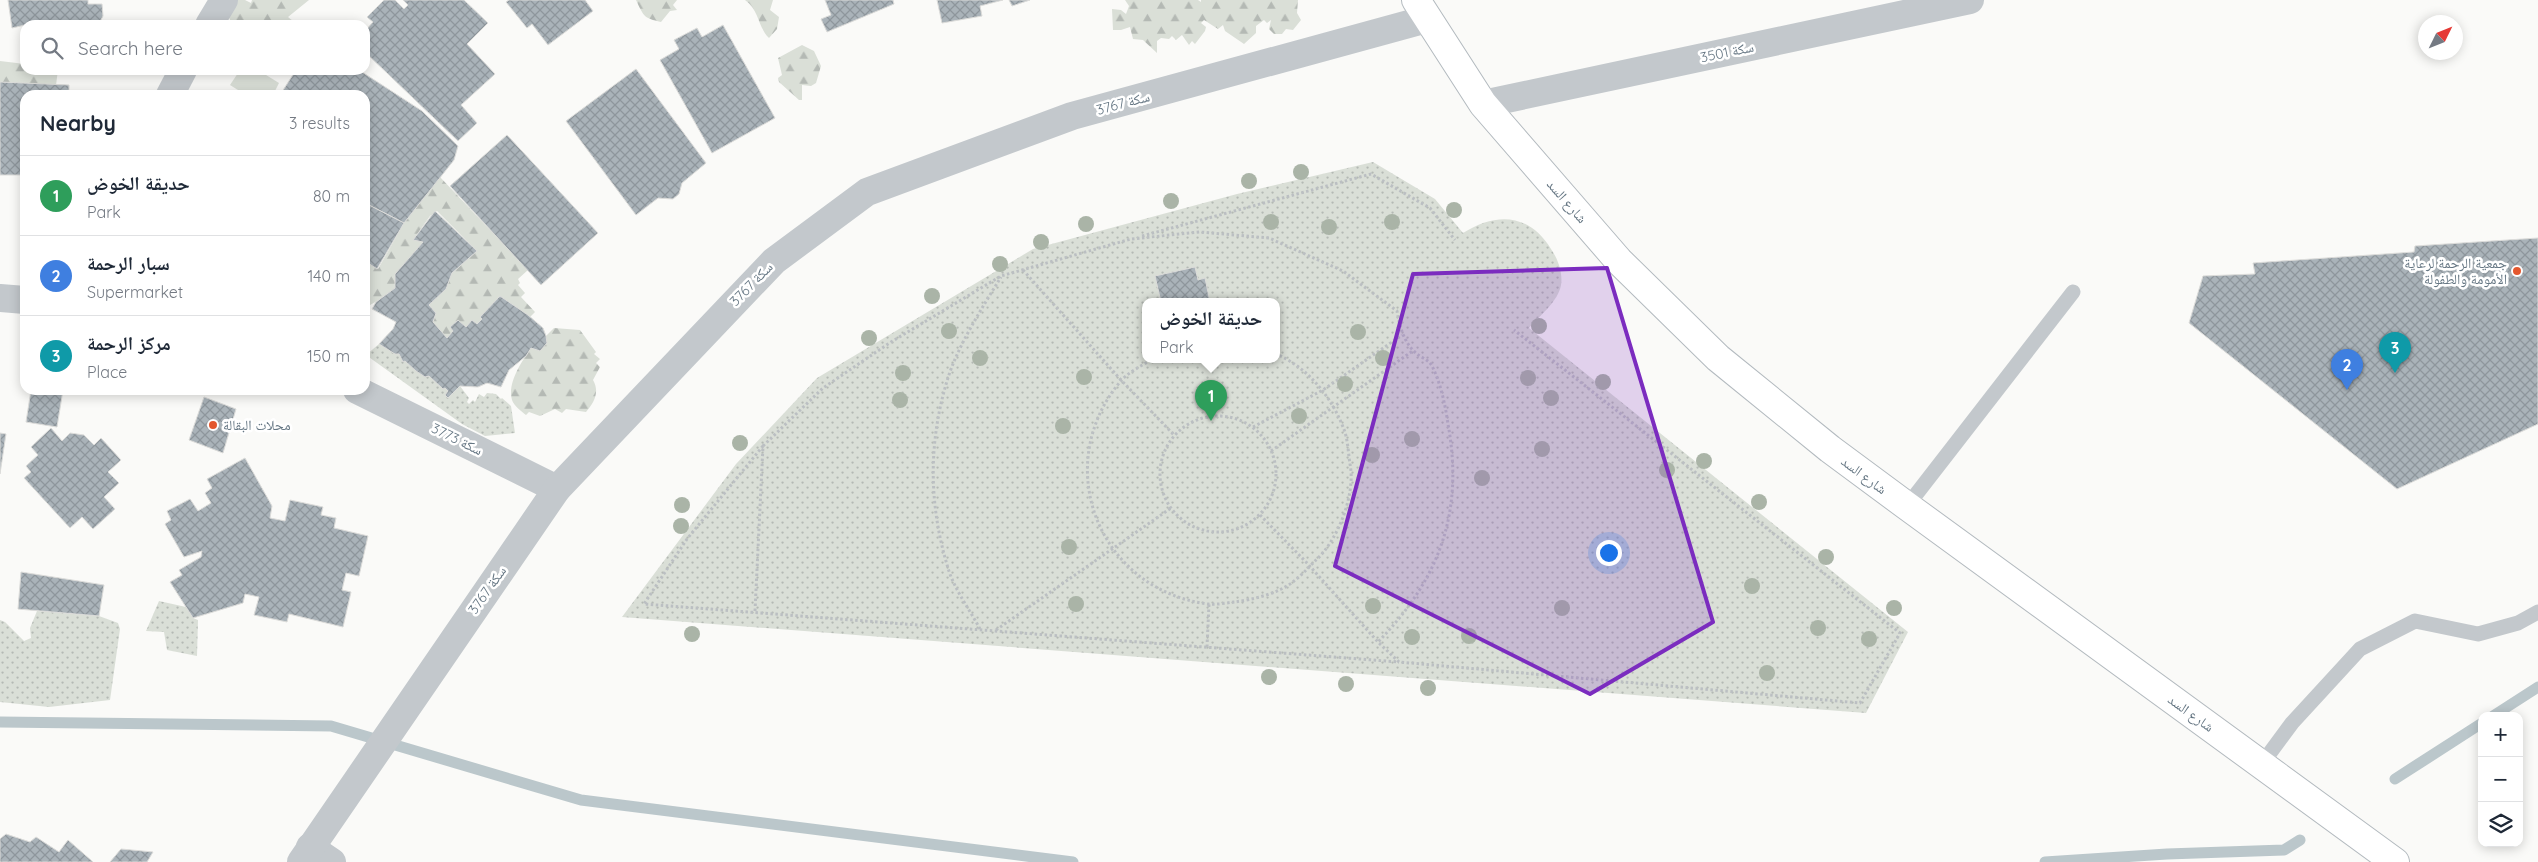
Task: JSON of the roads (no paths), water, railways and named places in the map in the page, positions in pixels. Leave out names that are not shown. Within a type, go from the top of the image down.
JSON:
[{"type":"street","points":[[212,20],[224,0]]},
{"type":"street","name":"سكة 3501","points":[[1483,104],[1970,0]]},
{"type":"street","name":"شارع السد","points":[[1421,10],[1483,104],[1618,260],[1718,358],[1830,449],[2395,862]]},
{"type":"street","name":"سكة 3767","points":[[314,857],[557,488],[774,261],[868,192],[1072,116],[1421,10]]},
{"type":"street","points":[[173,90],[180,75]]},
{"type":"street","points":[[0,298],[20,300]]},
{"type":"street","name":"سكة 3773","points":[[367,395],[557,488]]},
{"type":"lane","points":[[1907,506],[2073,292]]},
{"type":"lane","points":[[2261,765],[2292,723],[2360,648],[2415,621],[2478,634],[2518,623],[2538,612]]},
{"type":"waterway","points":[[2499,712],[2538,687]]},
{"type":"waterway","points":[[0,722],[331,726],[581,800],[1073,862]]},
{"type":"waterway","points":[[2395,779],[2478,726]]},
{"type":"waterway","points":[[2045,862],[2167,854],[2284,850],[2300,840]]},
{"type":"place","name":"جمعية الرحمة لرعاية الأمومة والطفولة","points":[[2517,271]]},
{"type":"place","name":"مركز الرحمة","points":[[2395,373]]},
{"type":"place","name":"سبار الرحمة","points":[[2347,390]]},
{"type":"place","name":"حديقة الخوض","points":[[1211,421]]},
{"type":"place","name":"محلات البقالة","points":[[213,425]]}]
